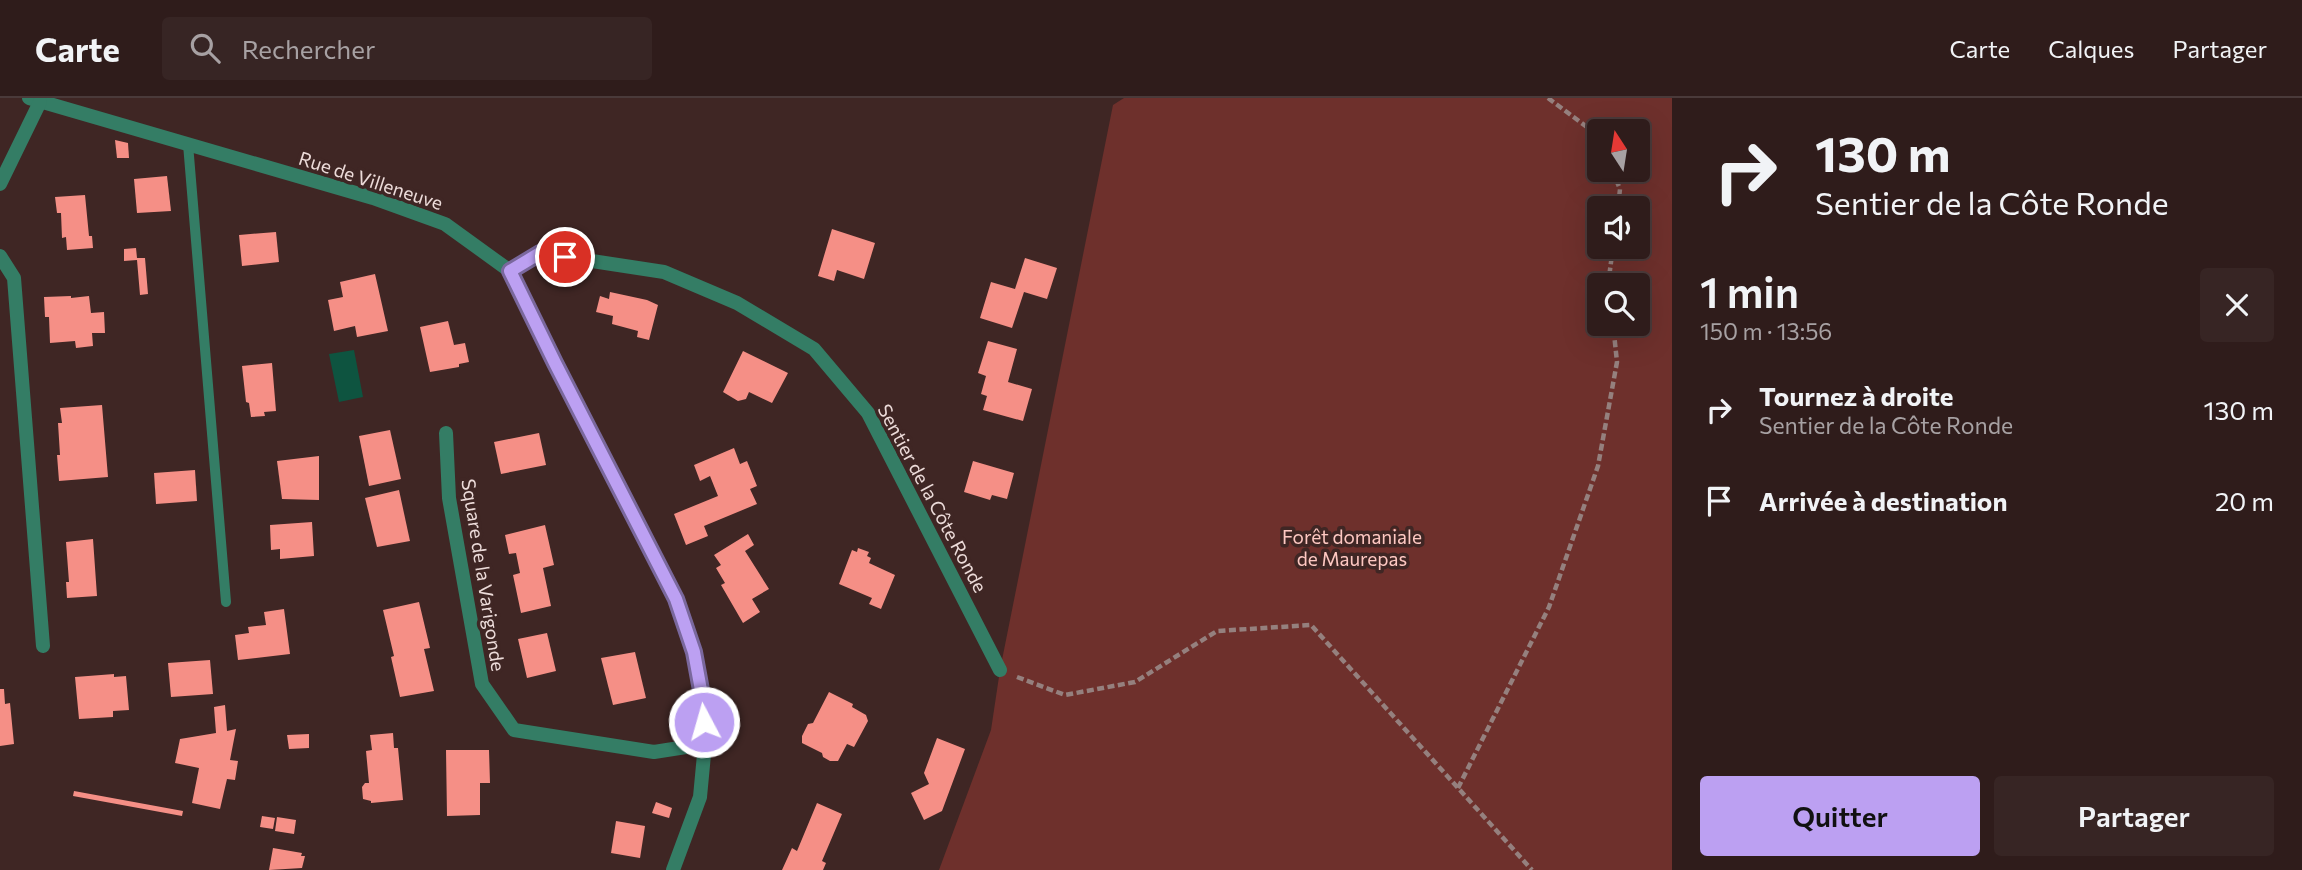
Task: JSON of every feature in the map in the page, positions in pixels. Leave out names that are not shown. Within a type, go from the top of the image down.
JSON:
[{"type":"street","name":"Rue de Villeneuve","points":[[35,100],[373,198],[445,224],[510,271],[676,599],[694,652],[703,701],[705,744],[700,797],[673,870]]},
{"type":"street","points":[[0,184],[35,100]]},
{"type":"street","name":"Sentier de la Côte Ronde","points":[[510,271],[540,253],[664,272],[737,303],[814,349],[868,413],[1000,670]]},
{"type":"street","points":[[0,256],[14,278],[43,646]]},
{"type":"street","name":"Square de la Varigonde","points":[[446,433],[449,498],[482,684],[514,730],[654,752],[705,744]]},
{"type":"lane","points":[[188,144],[226,602]]},
{"type":"path","points":[[1548,98],[1587,128]]},
{"type":"path","points":[[1458,788],[1549,607],[1598,466],[1617,362],[1614,336]]},
{"type":"path","points":[[1000,670],[1065,695],[1135,682],[1217,631],[1311,625],[1532,870]]},
{"type":"green space","name":"Forêt domaniale de Maurepas","points":[[1124,98],[1672,98],[1672,870],[939,870],[991,730],[1000,670],[1113,105]]},
{"type":"shaded area","points":[[354,350],[363,397],[339,402],[329,354]]},
{"type":"building","points":[[115,140],[128,143],[129,158],[117,158]]},
{"type":"building","points":[[167,176],[171,211],[137,213],[134,179]]},
{"type":"building","points":[[85,195],[89,236],[92,236],[93,248],[67,250],[66,237],[62,238],[61,213],[57,213],[55,197]]},
{"type":"building","points":[[832,229],[875,243],[864,279],[837,270],[834,281],[818,276]]},
{"type":"building","points":[[276,232],[279,262],[242,266],[239,235]]},
{"type":"building","points":[[136,248],[137,258],[145,258],[148,294],[140,295],[137,260],[124,261],[124,249]]},
{"type":"building","points":[[1025,258],[1057,268],[1047,299],[1024,292],[1012,328],[980,318],[991,282],[1015,289]]},
{"type":"building","points":[[375,274],[388,331],[357,337],[355,326],[334,331],[328,300],[343,297],[340,282]]},
{"type":"building","points":[[610,292],[658,305],[649,340],[637,337],[638,331],[612,324],[613,316],[596,312],[600,296],[609,299]]},
{"type":"building","points":[[89,296],[91,313],[104,312],[105,333],[92,333],[93,346],[76,348],[75,341],[50,343],[49,317],[45,317],[44,297]]},
{"type":"building","points":[[448,321],[454,345],[465,343],[469,362],[459,364],[459,367],[430,372],[420,327]]},
{"type":"building","points":[[988,341],[1017,349],[1008,382],[1032,389],[1023,421],[983,410],[987,396],[981,394],[986,376],[978,373]]},
{"type":"building","points":[[743,351],[788,373],[772,403],[749,392],[746,399],[738,401],[723,392]]},
{"type":"building","points":[[272,363],[276,411],[264,412],[265,416],[251,417],[249,403],[246,402],[242,366]]},
{"type":"building","points":[[102,405],[108,477],[59,481],[57,455],[60,455],[60,408]]},
{"type":"building","points":[[390,430],[401,479],[369,486],[359,436]]},
{"type":"building","points":[[539,433],[546,465],[501,474],[494,442]]},
{"type":"building","points":[[734,448],[740,464],[747,461],[757,486],[750,489],[757,504],[704,526],[708,536],[686,545],[674,514],[718,496],[710,476],[700,481],[694,465]]},
{"type":"building","points":[[319,456],[319,500],[282,499],[277,461]]},
{"type":"building","points":[[973,461],[1014,473],[1007,499],[992,495],[990,500],[964,492]]},
{"type":"building","points":[[195,470],[197,501],[156,504],[154,473]]},
{"type":"building","points":[[399,490],[410,541],[377,547],[365,498]]},
{"type":"building","points":[[312,522],[314,556],[280,559],[280,549],[271,550],[270,525]]},
{"type":"building","points":[[545,525],[554,565],[543,568],[551,606],[521,613],[513,575],[520,573],[516,553],[509,554],[505,535]]},
{"type":"building","points":[[748,534],[754,545],[745,551],[769,589],[752,599],[760,612],[743,623],[721,585],[725,583],[716,568],[721,565],[714,555]]},
{"type":"building","points":[[93,539],[97,596],[67,598],[66,582],[69,582],[66,542]]},
{"type":"building","points":[[858,548],[869,552],[869,563],[895,575],[881,609],[869,604],[872,598],[839,584],[852,550],[857,552]]},
{"type":"building","points":[[419,602],[430,648],[424,649],[434,691],[400,697],[383,610]]},
{"type":"building","points":[[284,609],[290,654],[238,660],[235,635],[249,633],[248,627],[266,625],[264,612]]},
{"type":"building","points":[[547,633],[556,671],[527,678],[518,639]]},
{"type":"building","points":[[635,652],[646,698],[613,705],[601,658]]},
{"type":"building","points":[[210,660],[213,694],[171,697],[168,663]]},
{"type":"building","points":[[114,674],[114,677],[126,676],[129,710],[113,711],[113,717],[79,719],[75,677]]},
{"type":"building","points":[[0,689],[4,689],[5,704],[10,703],[14,744],[0,746]]},
{"type":"building","points":[[829,692],[853,704],[852,707],[866,715],[868,721],[854,747],[847,744],[838,761],[830,761],[823,757],[822,753],[802,743],[802,736],[808,724],[813,723]]},
{"type":"building","points":[[225,705],[227,731],[236,729],[230,760],[238,761],[235,780],[227,779],[220,809],[192,803],[199,768],[175,763],[180,739],[216,733],[214,707]]},
{"type":"building","points":[[393,733],[394,748],[398,748],[403,800],[371,803],[363,799],[362,787],[369,783],[366,751],[372,750],[370,735]]},
{"type":"building","points":[[309,734],[309,748],[289,749],[287,735]]},
{"type":"building","points":[[937,738],[965,749],[942,811],[924,820],[911,793],[929,784],[924,773]]},
{"type":"building","points":[[446,750],[489,750],[490,783],[480,783],[480,815],[447,816]]},
{"type":"building","points":[[74,791],[183,811],[182,816],[73,796]]},
{"type":"building","points":[[656,802],[672,808],[669,818],[652,813]]},
{"type":"building","points":[[817,803],[842,814],[822,861],[826,863],[823,870],[782,870],[792,848],[797,851]]},
{"type":"building","points":[[262,816],[275,818],[273,829],[260,827]]},
{"type":"building","points":[[277,817],[296,820],[294,834],[275,831]]},
{"type":"building","points":[[616,821],[645,826],[640,858],[611,853]]},
{"type":"building","points":[[273,848],[302,853],[301,856],[305,856],[302,868],[269,870]]},
{"type":"route","points":[[565,257],[540,253],[510,271],[676,599],[694,652],[704,722]]}]
